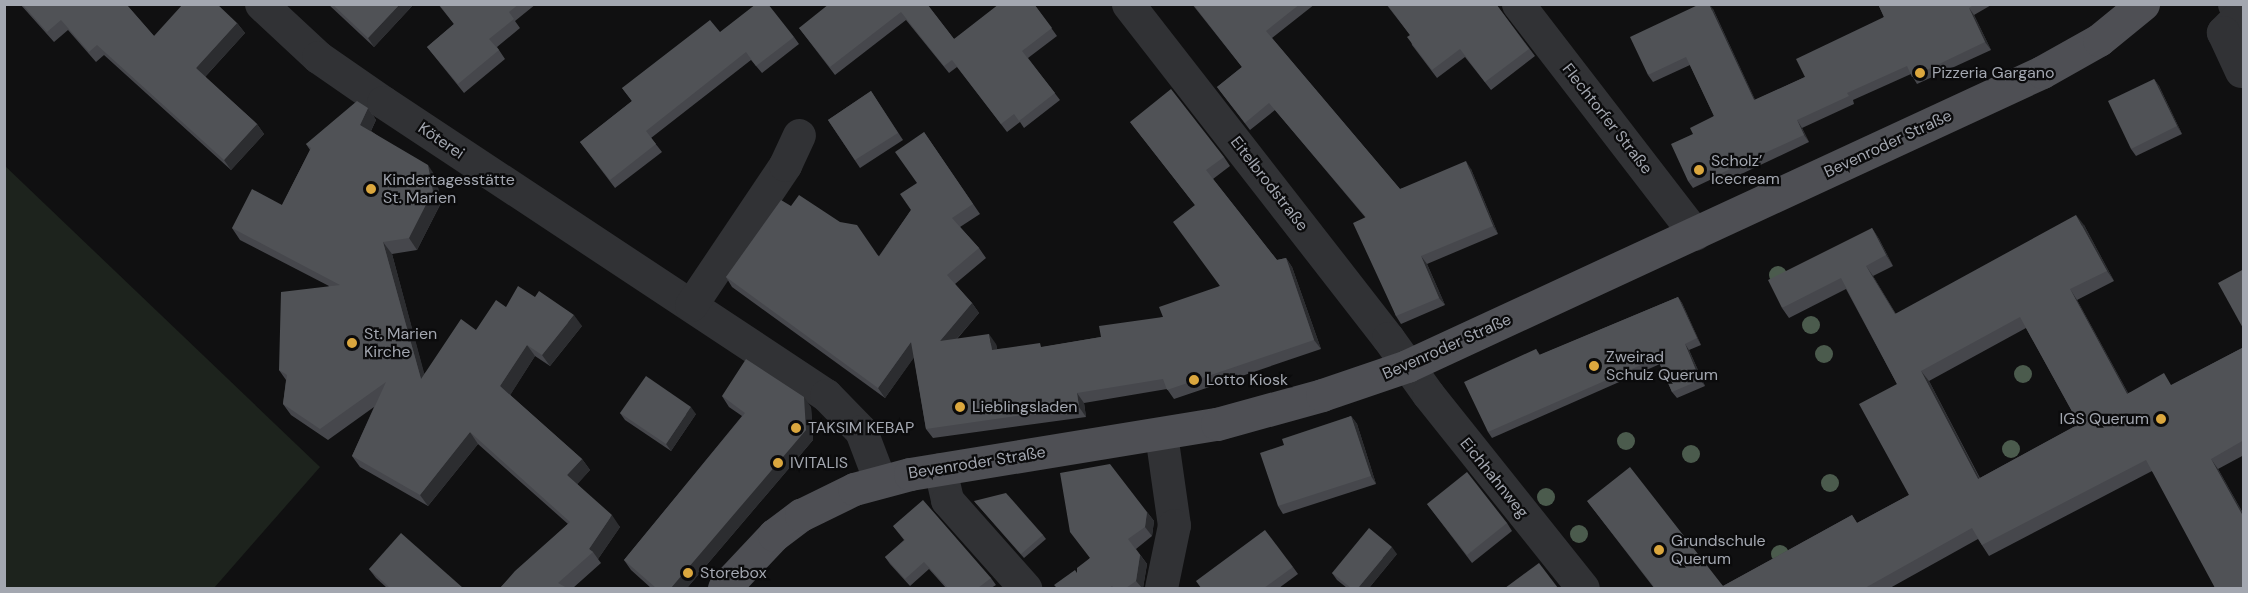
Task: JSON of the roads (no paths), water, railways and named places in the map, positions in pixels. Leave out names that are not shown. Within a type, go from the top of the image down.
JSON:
[{"type":"main road","name":"Bevenroder Straße","points":[[724,588],[774,535],[801,515],[827,500],[880,481],[940,469],[1161,434],[1266,411],[1407,366],[1695,234],[2071,57],[2143,4]]},
{"type":"street","name":"Köterei","points":[[261,4],[318,57],[846,411],[873,453],[880,481]]},
{"type":"street","name":"Eitelbrodstraße","points":[[1128,4],[1407,366]]},
{"type":"street","name":"Flechtorfer Straße","points":[[1518,4],[1695,234]]},
{"type":"street","points":[[2234,4],[2239,16],[2223,32],[2241,71]]},
{"type":"street","points":[[691,305],[785,165],[799,135]]},
{"type":"street","name":"Eichhahnweg","points":[[1407,366],[1583,588]]},
{"type":"street","points":[[1161,434],[1174,525],[1161,588]]},
{"type":"street","points":[[940,469],[947,500],[1025,588]]},
{"type":"place","name":"Pizzeria Gargano","points":[[1920,73]]},
{"type":"place","name":"Scholz’ Icecream","points":[[1699,170]]},
{"type":"place","name":"Kindertagesstätte St. Marien","points":[[371,189]]},
{"type":"place","name":"St. Marien Kirche","points":[[352,343]]},
{"type":"place","name":"Zweirad Schulz Querum","points":[[1594,366]]},
{"type":"place","name":"Lotto Kiosk","points":[[1194,380]]},
{"type":"place","name":"Lieblingsladen","points":[[960,407]]},
{"type":"place","name":"IGS Querum","points":[[2161,419]]},
{"type":"place","name":"TAKSIM KEBAP","points":[[796,428]]},
{"type":"place","name":"IVITALIS","points":[[778,463]]},
{"type":"place","name":"Grundschule Querum","points":[[1659,550]]},
{"type":"place","name":"Storebox","points":[[688,573]]}]
